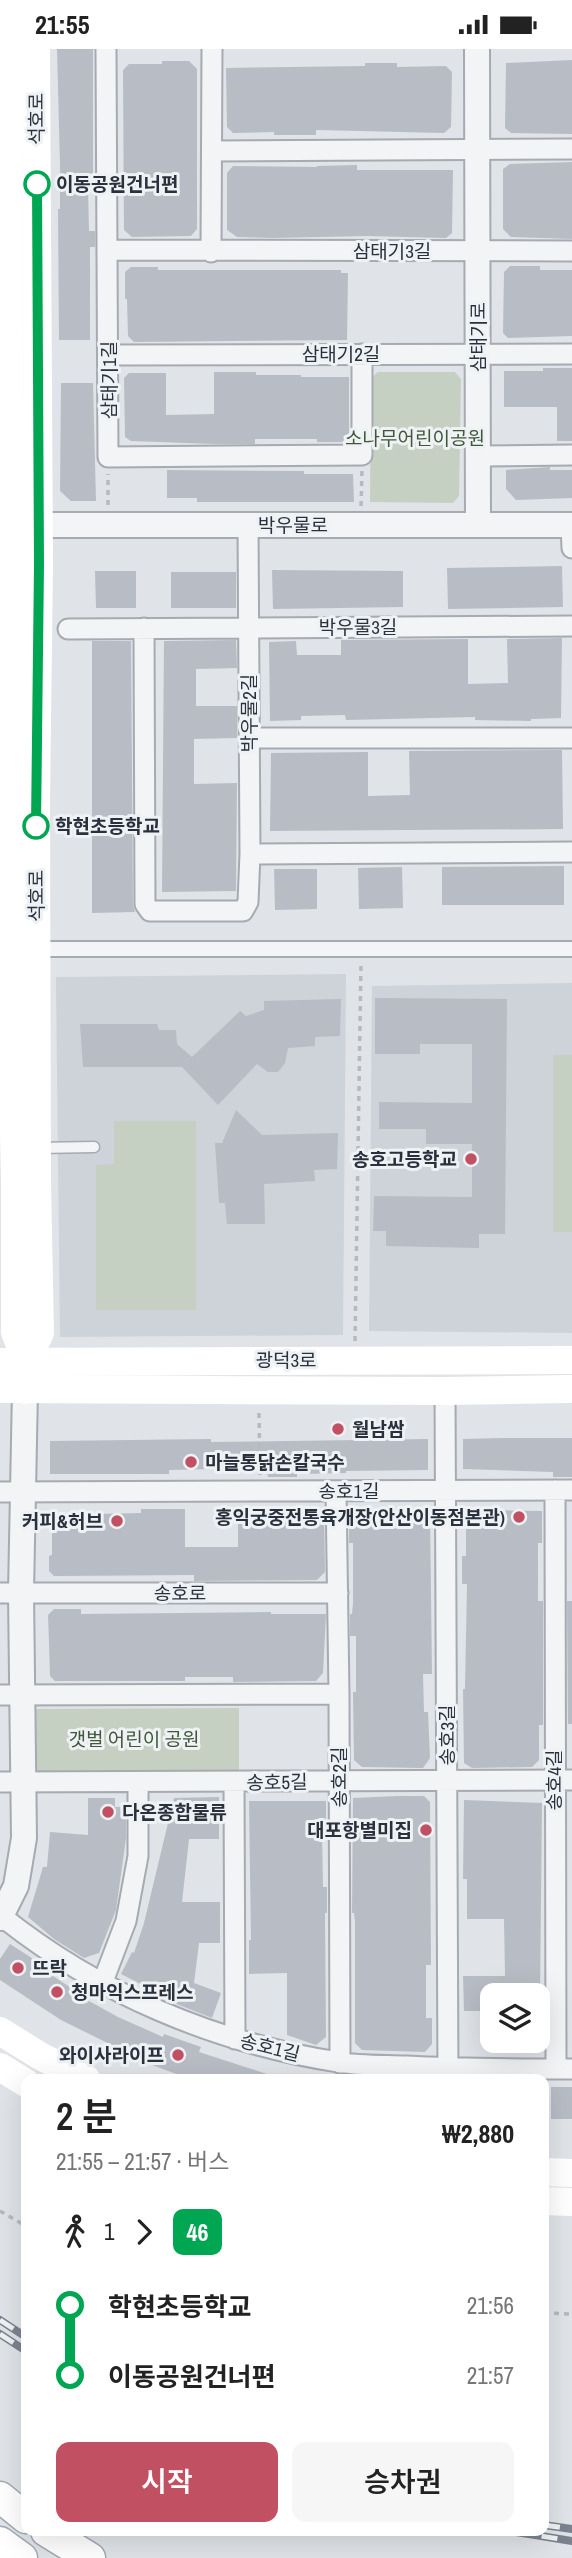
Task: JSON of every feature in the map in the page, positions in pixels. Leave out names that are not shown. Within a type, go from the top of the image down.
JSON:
[{"type":"main road","name":"석호로","points":[[8,49],[36,802],[25,1147],[17,1182],[13,1376]]},
{"type":"main road","name":"석호로","points":[[15,290],[36,49]]},
{"type":"main road","name":"석호로","points":[[25,1147],[5,1029],[26,525]]},
{"type":"main road","name":"광덕3로","points":[[13,1376],[572,1360]]},
{"type":"main road","name":"광덕3로","points":[[13,1376],[445,1391],[572,1389]]},
{"type":"main road","points":[[0,2031],[76,2074]]},
{"type":"main road","points":[[0,2067],[21,2080]]},
{"type":"main road","points":[[549,2172],[572,2173]]},
{"type":"main road","points":[[549,2201],[572,2202]]},
{"type":"main road","points":[[0,2497],[21,2514]]},
{"type":"main road","points":[[54,2536],[90,2558]]},
{"type":"main road","points":[[0,2542],[22,2558]]},
{"type":"street","name":"삼태기1길","points":[[106,49],[108,457]]},
{"type":"street","points":[[211,252],[212,49]]},
{"type":"street","name":"삼태기로","points":[[477,49],[478,524]]},
{"type":"street","points":[[213,151],[572,149]]},
{"type":"street","name":"삼태기3길","points":[[108,250],[572,251]]},
{"type":"street","points":[[108,457],[362,455],[362,354]]},
{"type":"street","name":"삼태기2길","points":[[109,355],[572,354]]},
{"type":"street","points":[[478,456],[572,455]]},
{"type":"street","name":"박우물로","points":[[26,525],[572,525]]},
{"type":"street","name":"박우물2길","points":[[145,628],[145,904],[150,911],[243,911],[248,902],[250,854],[248,525]]},
{"type":"street","points":[[572,525],[572,548]]},
{"type":"street","name":"박우물3길","points":[[68,629],[572,627]]},
{"type":"street","points":[[250,738],[572,738]]},
{"type":"street","points":[[250,854],[572,852]]},
{"type":"street","points":[[48,949],[572,949]]},
{"type":"street","points":[[0,1917],[16,1886],[24,1837],[12,1782],[13,1376]]},
{"type":"street","name":"송호3길","points":[[445,1391],[448,2074]]},
{"type":"street","name":"송호1길","points":[[11,1492],[563,1490]]},
{"type":"street","name":"송호4길","points":[[563,1490],[564,2069]]},
{"type":"street","name":"송호2길","points":[[336,1491],[340,2063]]},
{"type":"street","name":"송호로","points":[[11,1593],[338,1593]]},
{"type":"street","points":[[12,1694],[339,1694]]},
{"type":"street","name":"송호5길","points":[[12,1782],[563,1780]]},
{"type":"street","points":[[102,1984],[126,1921],[138,1856],[138,1782]]},
{"type":"street","name":"송호5길","points":[[234,1782],[235,2039]]},
{"type":"street","name":"송호1길","points":[[0,1917],[40,1946],[102,1984],[153,2009],[235,2039],[340,2063],[448,2074],[564,2069]]},
{"type":"lane","points":[[25,1147],[94,1147]]},
{"type":"path","points":[[361,511],[362,455]]},
{"type":"path","points":[[108,457],[108,510]]},
{"type":"path","points":[[355,1343],[361,949]]},
{"type":"path","points":[[259,1410],[260,1491]]},
{"type":"path","points":[[0,2211],[21,2223]]},
{"type":"path","points":[[549,2313],[572,2314]]},
{"type":"shaded area","points":[[346,974],[343,1335],[60,1337],[56,977]]},
{"type":"shaded area","name":"송호고등학교","points":[[572,983],[572,1333],[369,1331],[372,986]]},
{"type":"green space","name":"소나무어린이공원","points":[[378,372],[455,372],[461,379],[459,496],[453,503],[370,502],[371,378]]},
{"type":"green space","points":[[553,1055],[572,1055],[572,1232],[553,1232]]},
{"type":"green space","points":[[114,1121],[196,1121],[196,1310],[96,1310],[96,1165],[114,1164]]},
{"type":"green space","name":"갯벌 어린이 공원","points":[[239,1708],[239,1770],[35,1771],[29,1765],[29,1716],[35,1709]]},
{"type":"building","points":[[57,49],[93,49],[93,188],[88,188],[89,231],[95,231],[95,247],[90,247],[90,340],[59,340],[60,164]]},
{"type":"building","points":[[572,60],[572,134],[511,133],[505,128],[506,63]]},
{"type":"building","points":[[162,61],[189,61],[197,69],[197,229],[191,236],[132,237],[124,230],[123,70],[129,64],[162,64]]},
{"type":"building","points":[[365,63],[397,63],[397,67],[446,66],[452,72],[451,127],[444,133],[316,130],[316,135],[274,135],[274,132],[233,133],[227,127],[226,68],[365,66]]},
{"type":"building","points":[[572,162],[572,239],[511,237],[503,229],[503,169],[510,164]]},
{"type":"building","points":[[357,165],[357,170],[453,170],[452,233],[446,238],[272,238],[237,237],[227,230],[227,173],[233,166]]},
{"type":"building","points":[[510,266],[572,270],[572,336],[508,338],[503,333],[504,272]]},
{"type":"building","points":[[131,267],[158,267],[158,270],[341,270],[341,273],[348,273],[347,340],[134,342],[128,336],[125,299],[125,272]]},
{"type":"building","points":[[543,368],[572,368],[572,441],[557,441],[557,407],[504,407],[504,371],[543,371]]},
{"type":"building","points":[[214,372],[349,377],[349,436],[342,442],[317,442],[317,439],[255,439],[255,444],[131,441],[125,437],[124,378],[129,373],[166,373],[166,415],[214,414]]},
{"type":"building","points":[[61,383],[93,383],[96,501],[71,501],[60,491]]},
{"type":"building","points":[[550,467],[550,470],[572,470],[572,498],[516,500],[506,489],[506,470]]},
{"type":"building","points":[[167,470],[353,474],[354,502],[197,502],[197,498],[167,498]]},
{"type":"building","points":[[562,566],[563,607],[448,609],[447,568]]},
{"type":"building","points":[[272,570],[403,571],[403,607],[273,609]]},
{"type":"building","points":[[95,571],[136,571],[136,608],[96,608]]},
{"type":"building","points":[[171,572],[236,572],[236,608],[171,608]]},
{"type":"building","points":[[562,638],[561,718],[531,721],[475,720],[475,717],[346,720],[345,715],[301,716],[301,720],[270,721],[269,642],[296,641],[297,655],[341,655],[341,640],[468,639],[468,684],[508,683],[507,639]]},
{"type":"building","points":[[236,640],[237,668],[196,669],[196,706],[237,706],[237,738],[194,739],[194,784],[237,783],[236,891],[162,892],[164,641]]},
{"type":"building","points":[[92,641],[131,641],[135,912],[92,913]]},
{"type":"building","points":[[562,750],[563,829],[270,831],[271,753],[368,752],[368,796],[410,795],[409,751]]},
{"type":"building","points":[[564,866],[564,905],[442,905],[442,867]]},
{"type":"building","points":[[402,867],[403,908],[359,909],[358,868]]},
{"type":"building","points":[[274,869],[317,869],[317,909],[275,910]]},
{"type":"building","points":[[375,998],[507,999],[505,1234],[479,1234],[479,1248],[386,1246],[386,1231],[373,1231],[374,1196],[472,1197],[472,1144],[426,1144],[426,1129],[379,1129],[379,1102],[472,1103],[472,1044],[420,1044],[420,1054],[375,1054]]},
{"type":"building","points":[[341,999],[340,1036],[315,1037],[315,1046],[288,1048],[285,1063],[278,1072],[268,1072],[257,1064],[218,1105],[182,1067],[83,1067],[80,1024],[157,1024],[159,1030],[176,1030],[177,1044],[192,1057],[240,1011],[246,1016],[264,1010],[264,1001]]},
{"type":"building","points":[[236,1110],[262,1135],[338,1133],[337,1169],[314,1170],[315,1181],[264,1184],[265,1224],[227,1224],[225,1203],[219,1203],[215,1143],[222,1143]]},
{"type":"building","points":[[572,1438],[572,1477],[553,1477],[553,1472],[463,1469],[463,1439]]},
{"type":"building","points":[[211,1439],[211,1442],[428,1439],[428,1470],[346,1471],[297,1474],[297,1477],[268,1477],[267,1470],[214,1469],[169,1470],[169,1474],[50,1474],[50,1441]]},
{"type":"building","points":[[141,1509],[185,1509],[185,1547],[238,1547],[238,1510],[324,1513],[325,1572],[317,1580],[194,1581],[194,1575],[54,1576],[49,1571],[49,1556],[52,1555],[52,1515],[141,1513]]},
{"type":"building","points":[[466,1510],[542,1511],[542,1543],[538,1543],[538,1601],[543,1601],[543,1725],[539,1725],[539,1760],[532,1767],[472,1768],[464,1763],[463,1689],[467,1584],[462,1584],[462,1556],[466,1556]]},
{"type":"building","points":[[430,1513],[432,1674],[423,1674],[424,1712],[428,1712],[430,1758],[423,1768],[362,1767],[354,1760],[356,1636],[350,1636],[353,1543],[349,1543],[349,1516]]},
{"type":"building","points":[[567,1601],[572,1601],[572,1724],[568,1724]]},
{"type":"building","points":[[54,1609],[81,1609],[81,1614],[326,1614],[323,1673],[316,1681],[233,1682],[233,1677],[185,1677],[185,1681],[55,1681],[50,1676],[48,1615]]},
{"type":"building","points":[[424,1796],[430,1802],[431,1965],[426,1965],[426,2018],[432,2018],[432,2044],[425,2052],[362,2050],[355,2043],[353,1798]]},
{"type":"building","points":[[219,1797],[219,1839],[189,1839],[182,1902],[220,1902],[220,1943],[199,1943],[194,1983],[221,1993],[212,2018],[169,2001],[170,1999],[121,1974],[132,1952],[134,1953],[144,1923],[174,1798]]},
{"type":"building","points":[[88,1798],[115,1798],[115,1807],[126,1807],[126,1838],[116,1910],[99,1953],[84,1958],[54,1939],[28,1917],[43,1867],[47,1867],[50,1832],[88,1835]]},
{"type":"building","points":[[464,1800],[542,1803],[540,1983],[480,1983],[480,2011],[464,2011],[463,1976],[505,1976],[504,1919],[467,1919],[467,1879],[463,1879]]},
{"type":"building","points":[[249,1801],[326,1801],[326,1833],[322,1833],[323,1887],[327,1887],[326,2037],[316,2045],[287,2035],[287,1973],[249,1974]]},
{"type":"building","points":[[10,1944],[41,1964],[39,1967],[79,1993],[78,1995],[118,2017],[163,2037],[164,2034],[201,2047],[199,2052],[267,2074],[176,2074],[152,2065],[61,2020],[0,1980],[0,1959]]},
{"type":"building","points":[[551,2087],[572,2087],[572,2119],[551,2119]]},
{"type":"railway","points":[[0,2320],[21,2334]]},
{"type":"railway","points":[[0,2334],[21,2348]]},
{"type":"railway","points":[[549,2526],[572,2529]]},
{"type":"railway","points":[[541,2536],[572,2541]]},
{"type":"bus line","name":"46","points":[[36,826],[39,564],[37,184]]},
{"type":"place","name":"이동공원건너편","points":[[37,184]]},
{"type":"place","name":"학현초등학교","points":[[36,826]]},
{"type":"place","name":"송호고등학교","points":[[471,1159]]},
{"type":"place","name":"월남쌈","points":[[338,1429]]},
{"type":"place","name":"마늘통닭손칼국수","points":[[191,1462]]},
{"type":"place","name":"홍익궁중전통육개장(안산이동점본관)","points":[[519,1517]]},
{"type":"place","name":"커피&허브","points":[[117,1521]]},
{"type":"place","name":"다온종합물류","points":[[108,1812]]},
{"type":"place","name":"대포항별미집","points":[[426,1830]]},
{"type":"place","name":"뜨락","points":[[18,1968]]},
{"type":"place","name":"청마익스프레스","points":[[57,1992]]},
{"type":"place","name":"와이사라이프","points":[[178,2055]]}]
